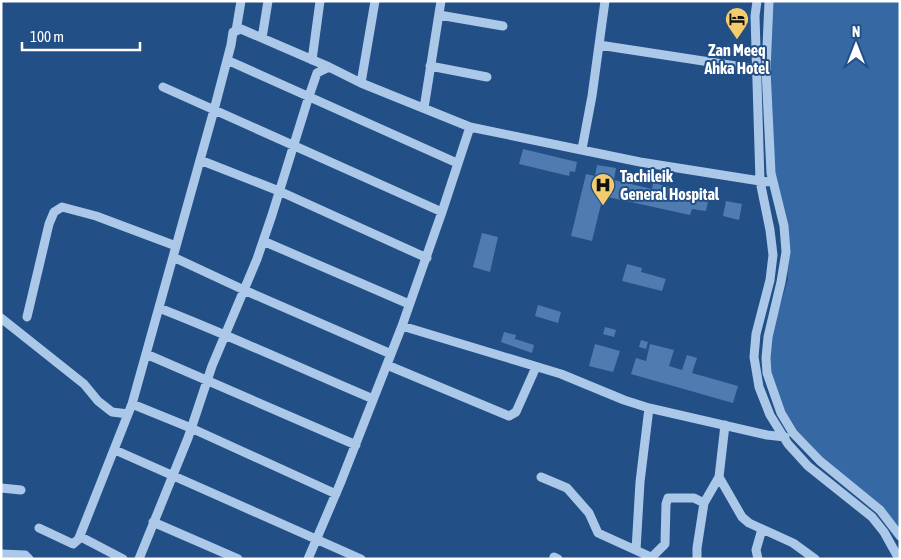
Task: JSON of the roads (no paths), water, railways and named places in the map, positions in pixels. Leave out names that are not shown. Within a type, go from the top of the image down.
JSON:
[{"type":"street","points":[[236,31],[241,1]]},
{"type":"street","points":[[262,38],[268,1]]},
{"type":"street","points":[[312,60],[320,1]]},
{"type":"street","points":[[361,83],[375,1]]},
{"type":"street","points":[[424,108],[441,1]]},
{"type":"street","points":[[582,149],[605,1]]},
{"type":"street","points":[[757,1],[755,16],[772,182],[784,226],[786,252],[768,337],[766,358],[768,372],[781,413],[793,433],[820,461],[880,510],[900,536]]},
{"type":"street","points":[[769,1],[761,70],[760,181],[773,255],[770,280],[756,334],[754,358],[758,387],[770,415],[783,438],[808,466],[872,517],[884,532],[900,559]]},
{"type":"street","points":[[439,15],[504,26]]},
{"type":"street","points":[[39,528],[73,544],[76,543],[115,450],[132,404],[214,110],[233,32],[241,29],[361,83],[470,127],[640,162],[772,182]]},
{"type":"street","points":[[599,44],[761,70]]},
{"type":"street","points":[[227,60],[457,164]]},
{"type":"street","points":[[430,66],[487,77]]},
{"type":"street","points":[[139,559],[263,241],[294,147],[308,96],[317,73],[329,67]]},
{"type":"street","points":[[162,87],[442,212]]},
{"type":"street","points":[[308,559],[356,445],[402,326],[408,304],[427,258],[470,127]]},
{"type":"street","points":[[200,160],[279,191],[427,258]]},
{"type":"street","points":[[27,317],[49,224],[54,212],[62,208],[96,216],[176,246]]},
{"type":"street","points":[[263,241],[408,304]]},
{"type":"street","points":[[173,257],[391,354]]},
{"type":"street","points":[[159,308],[226,334],[256,349],[373,399]]},
{"type":"street","points":[[1,318],[84,384],[98,401],[112,412],[128,414]]},
{"type":"street","points":[[402,326],[561,374],[624,400],[649,408],[783,438],[793,433]]},
{"type":"street","points":[[146,354],[356,445]]},
{"type":"street","points":[[387,365],[510,416],[516,412],[536,367]]},
{"type":"street","points":[[132,404],[191,428],[336,494]]},
{"type":"street","points":[[636,550],[640,482],[649,408]]},
{"type":"street","points":[[697,559],[704,503],[719,477],[725,425]]},
{"type":"street","points":[[115,450],[361,559]]},
{"type":"street","points":[[541,477],[567,488],[589,513],[598,533],[650,558],[664,544],[667,499],[675,497],[694,498],[704,503]]},
{"type":"street","points":[[719,477],[742,517],[749,523],[793,543],[815,559]]},
{"type":"street","points":[[1,488],[21,490]]},
{"type":"street","points":[[153,522],[238,559]]},
{"type":"street","points":[[758,559],[756,550],[762,529]]},
{"type":"street","points":[[79,538],[123,559]]},
{"type":"street","points":[[1,554],[25,555],[29,559]]},
{"type":"place","name":"Zan Meeq Ahka Hotel","points":[[737,40]]},
{"type":"place","name":"Tachileik General Hospital","points":[[603,206]]}]
